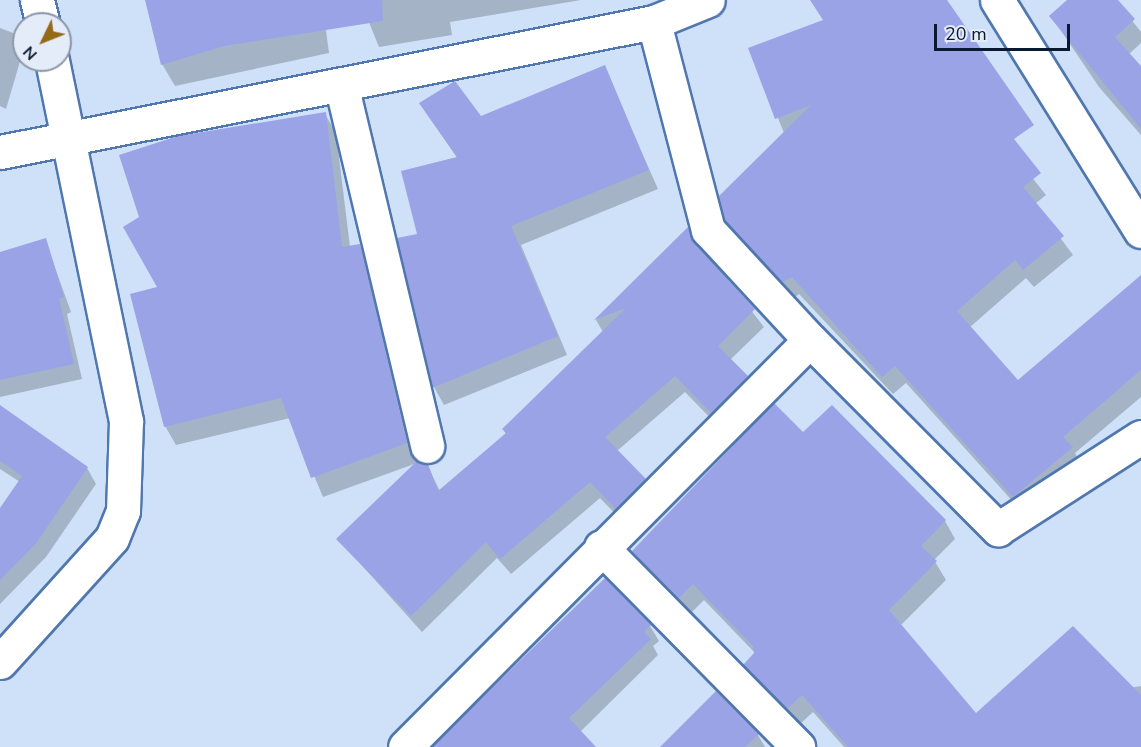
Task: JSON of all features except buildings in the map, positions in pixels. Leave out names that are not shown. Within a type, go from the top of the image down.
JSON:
[{"type":"street","points":[[0,152],[342,88],[654,22],[708,0]]},
{"type":"street","points":[[997,0],[1141,231]]},
{"type":"street","points":[[654,22],[708,230],[810,340],[998,529],[1141,437]]},
{"type":"street","points":[[0,662],[112,538],[123,511],[126,421],[71,140],[55,72]]},
{"type":"street","points":[[342,88],[427,446]]},
{"type":"street","points":[[405,747],[601,547],[810,340]]},
{"type":"street","points":[[601,547],[798,747]]}]
